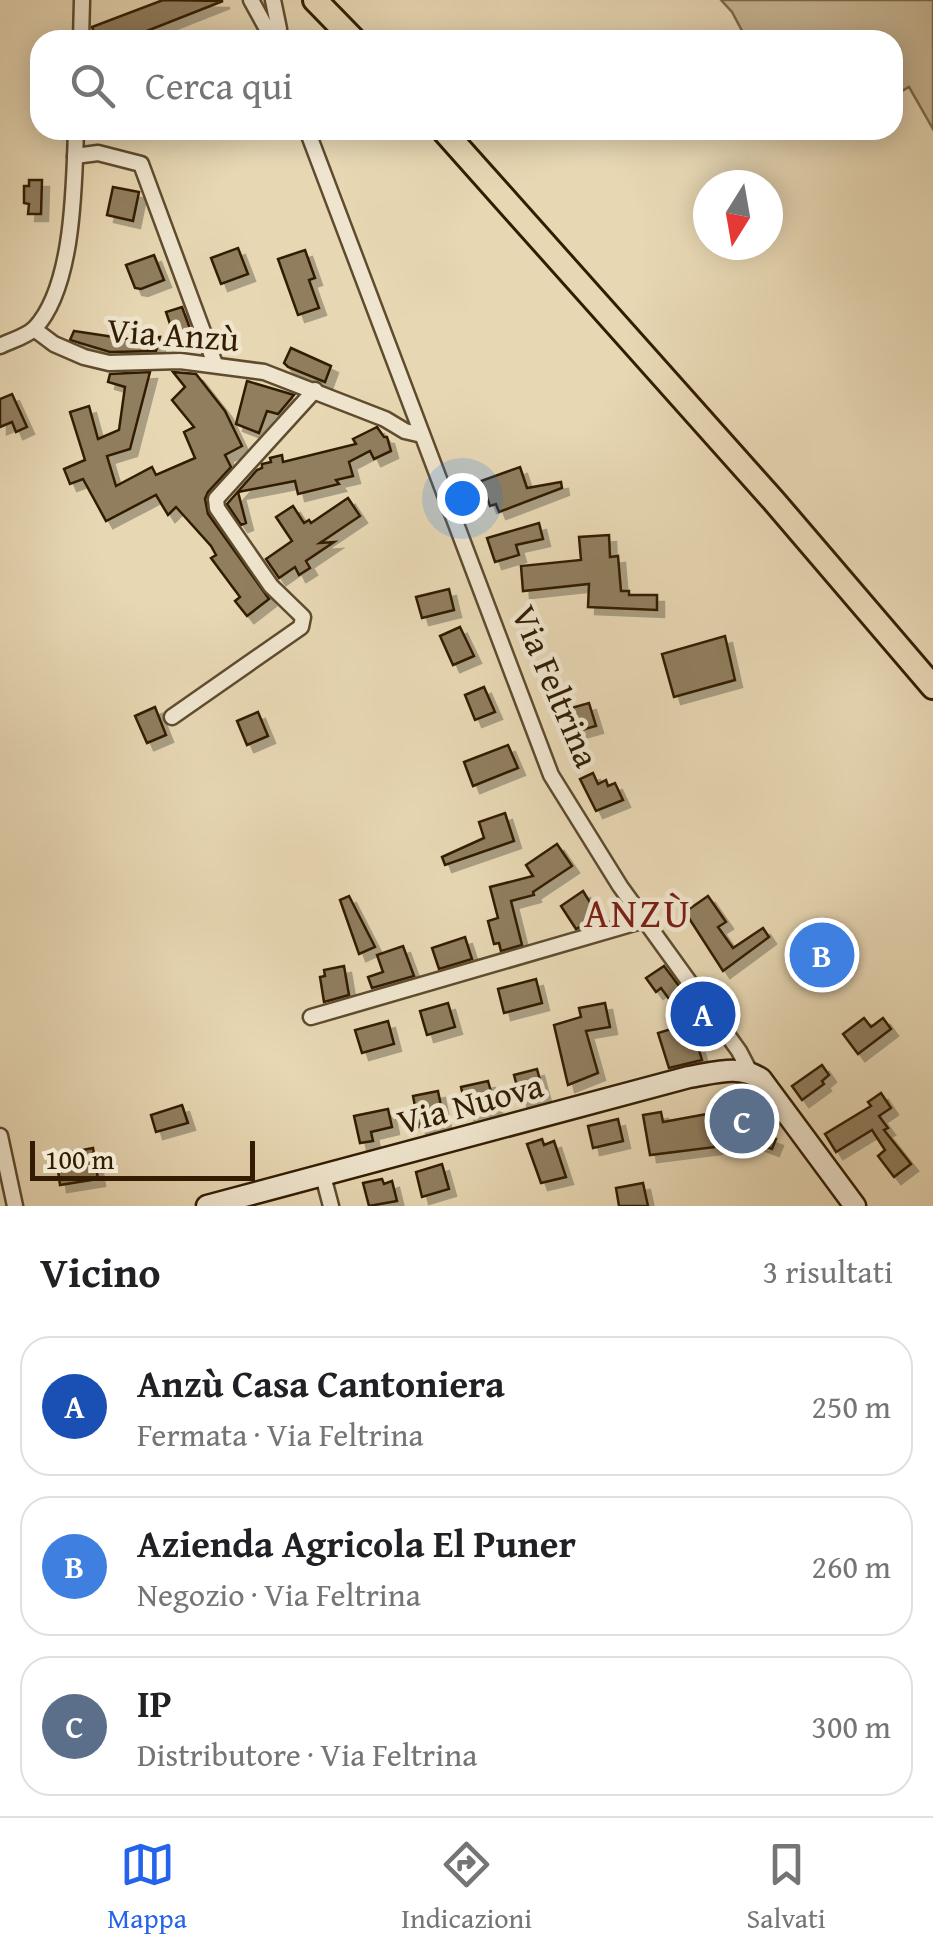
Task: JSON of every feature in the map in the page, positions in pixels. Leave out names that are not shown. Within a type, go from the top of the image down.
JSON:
[{"type":"main road","points":[[315,0],[344,30]]},
{"type":"main road","points":[[452,140],[773,500],[933,687]]},
{"type":"street","points":[[81,30],[82,0]]},
{"type":"street","points":[[251,0],[269,30]]},
{"type":"street","points":[[274,0],[279,30]]},
{"type":"street","points":[[0,346],[34,329],[48,310],[68,247],[76,140]]},
{"type":"street","name":"Via Feltrina","points":[[311,140],[552,775],[645,920],[750,1072],[761,1079],[855,1206]]},
{"type":"street","points":[[75,156],[98,153],[141,164],[216,364]]},
{"type":"street","name":"Via Anzù","points":[[34,329],[69,350],[109,364],[180,360],[264,372],[385,419],[404,432],[422,435]]},
{"type":"street","points":[[172,717],[300,626],[303,617],[272,586],[218,508],[216,498],[315,390]]},
{"type":"street","points":[[310,1017],[645,920]]},
{"type":"street","name":"Via Nuova","points":[[207,1206],[689,1077],[750,1072]]},
{"type":"street","points":[[0,1136],[15,1206]]},
{"type":"street","points":[[324,1176],[330,1206]]},
{"type":"shaded area","points":[[721,0],[933,0],[933,129],[909,87],[903,90],[903,30],[742,30]]},
{"type":"building","points":[[163,0],[223,1],[149,30],[92,27]]},
{"type":"building","points":[[29,180],[42,180],[41,214],[28,214],[29,204],[24,203],[24,186],[29,186]]},
{"type":"building","points":[[113,187],[139,192],[133,221],[107,215]]},
{"type":"building","points":[[238,248],[248,274],[221,284],[211,258]]},
{"type":"building","points":[[305,250],[315,278],[309,280],[319,308],[298,315],[278,259]]},
{"type":"building","points":[[154,255],[164,280],[135,288],[126,265]]},
{"type":"building","points":[[182,307],[192,334],[175,339],[166,312]]},
{"type":"building","points":[[74,331],[134,340],[160,337],[156,351],[110,352],[70,340]]},
{"type":"building","points":[[291,348],[331,366],[325,382],[284,363]]},
{"type":"building","points":[[150,372],[130,449],[107,456],[116,486],[152,467],[156,475],[195,458],[184,432],[194,427],[172,400],[185,387],[173,372],[196,374],[225,411],[242,446],[225,455],[231,467],[205,499],[208,514],[269,599],[247,616],[235,601],[240,597],[211,558],[216,555],[211,546],[176,507],[168,515],[156,495],[106,521],[83,479],[70,484],[64,469],[85,460],[70,412],[89,406],[98,439],[119,430],[125,387],[108,382],[110,374]]},
{"type":"building","points":[[247,381],[294,395],[278,414],[267,411],[259,433],[236,424]]},
{"type":"building","points":[[12,394],[27,427],[16,432],[12,422],[0,427],[0,399]]},
{"type":"building","points":[[377,427],[387,437],[391,451],[374,459],[370,451],[349,462],[353,476],[336,480],[339,484],[298,494],[295,481],[238,492],[246,523],[241,525],[227,504],[262,464],[271,462],[270,458],[282,455],[283,462],[356,444],[353,439]]},
{"type":"building","points":[[520,467],[527,488],[561,482],[562,488],[499,512],[496,504],[490,506],[481,481]]},
{"type":"building","points":[[348,498],[360,516],[320,543],[334,542],[306,561],[310,568],[299,575],[295,567],[279,578],[266,559],[292,541],[276,517],[293,506],[304,523],[311,523]]},
{"type":"building","points":[[539,523],[543,539],[516,545],[519,555],[495,562],[487,538]]},
{"type":"building","points":[[609,535],[610,557],[618,556],[621,591],[629,591],[629,595],[657,595],[657,610],[588,607],[589,584],[523,591],[521,566],[581,560],[579,537]]},
{"type":"building","points":[[449,589],[454,610],[422,618],[416,597]]},
{"type":"building","points":[[460,627],[474,656],[453,665],[440,636]]},
{"type":"building","points":[[725,636],[735,680],[674,697],[662,654]]},
{"type":"building","points":[[484,687],[495,712],[475,720],[465,695]]},
{"type":"building","points":[[589,703],[596,726],[571,733],[564,710]]},
{"type":"building","points":[[155,707],[166,735],[147,743],[135,716]]},
{"type":"building","points":[[258,712],[268,736],[247,745],[237,721]]},
{"type":"building","points":[[508,745],[518,768],[473,786],[464,762]]},
{"type":"building","points":[[593,773],[598,784],[606,780],[608,786],[615,783],[623,800],[596,811],[580,779]]},
{"type":"building","points":[[505,813],[514,841],[445,865],[442,857],[484,838],[479,822]]},
{"type":"building","points":[[557,844],[572,866],[534,895],[511,901],[522,945],[501,951],[499,943],[494,944],[488,921],[498,918],[490,887],[533,876],[526,865]]},
{"type":"building","points":[[583,891],[599,917],[576,929],[561,906]]},
{"type":"building","points":[[349,896],[375,947],[359,954],[340,900]]},
{"type":"building","points":[[708,896],[726,922],[718,927],[733,948],[763,928],[769,937],[723,971],[685,912]]},
{"type":"building","points":[[465,937],[472,959],[439,969],[432,948]]},
{"type":"building","points":[[403,946],[414,976],[372,988],[368,977],[383,972],[377,955]]},
{"type":"building","points":[[344,966],[349,995],[324,1002],[320,977],[325,976],[324,970]]},
{"type":"building","points":[[664,966],[688,998],[675,1007],[661,988],[656,992],[646,978]]},
{"type":"building","points":[[536,979],[542,1003],[504,1013],[498,989]]},
{"type":"building","points":[[448,1003],[455,1027],[427,1035],[420,1011]]},
{"type":"building","points":[[605,1003],[610,1027],[586,1031],[598,1073],[568,1085],[554,1025],[581,1017],[579,1008]]},
{"type":"building","points":[[864,1018],[871,1027],[883,1018],[891,1029],[858,1054],[843,1034]]},
{"type":"building","points":[[388,1021],[394,1044],[362,1053],[355,1030]]},
{"type":"building","points":[[691,1023],[702,1060],[669,1068],[658,1033]]},
{"type":"building","points":[[822,1065],[829,1075],[822,1081],[824,1084],[802,1100],[792,1086]]},
{"type":"building","points":[[537,1069],[544,1095],[521,1102],[514,1075]]},
{"type":"building","points":[[488,1081],[495,1106],[467,1113],[461,1087]]},
{"type":"building","points":[[438,1091],[444,1121],[419,1127],[413,1096]]},
{"type":"building","points":[[881,1093],[891,1108],[879,1116],[888,1128],[884,1130],[911,1164],[894,1177],[878,1156],[885,1150],[872,1130],[836,1152],[825,1134],[871,1106],[868,1102]]},
{"type":"building","points":[[761,1103],[769,1114],[750,1129],[776,1139],[772,1149],[740,1137],[729,1120],[734,1122]]},
{"type":"building","points":[[182,1105],[188,1123],[156,1132],[151,1115]]},
{"type":"building","points":[[388,1109],[392,1127],[371,1132],[373,1141],[360,1143],[354,1116]]},
{"type":"building","points":[[661,1112],[663,1122],[707,1114],[715,1147],[650,1155],[643,1115]]},
{"type":"building","points":[[618,1119],[623,1141],[593,1148],[588,1126]]},
{"type":"building","points":[[542,1139],[544,1145],[554,1141],[566,1177],[541,1183],[527,1144]]},
{"type":"building","points":[[93,1148],[98,1179],[60,1185],[56,1155]]},
{"type":"building","points":[[442,1164],[449,1189],[422,1197],[416,1172]]},
{"type":"building","points":[[382,1179],[384,1184],[392,1181],[397,1201],[369,1206],[363,1183]]},
{"type":"building","points":[[643,1183],[648,1206],[619,1206],[616,1188]]},
{"type":"place","name":"Azienda Agricola El Puner","points":[[822,955]]},
{"type":"place","name":"Anzù Casa Cantoniera","points":[[703,1014]]},
{"type":"place","name":"IP","points":[[742,1121]]},
{"type":"district","name":"ANZÙ","points":[[638,912]]}]
